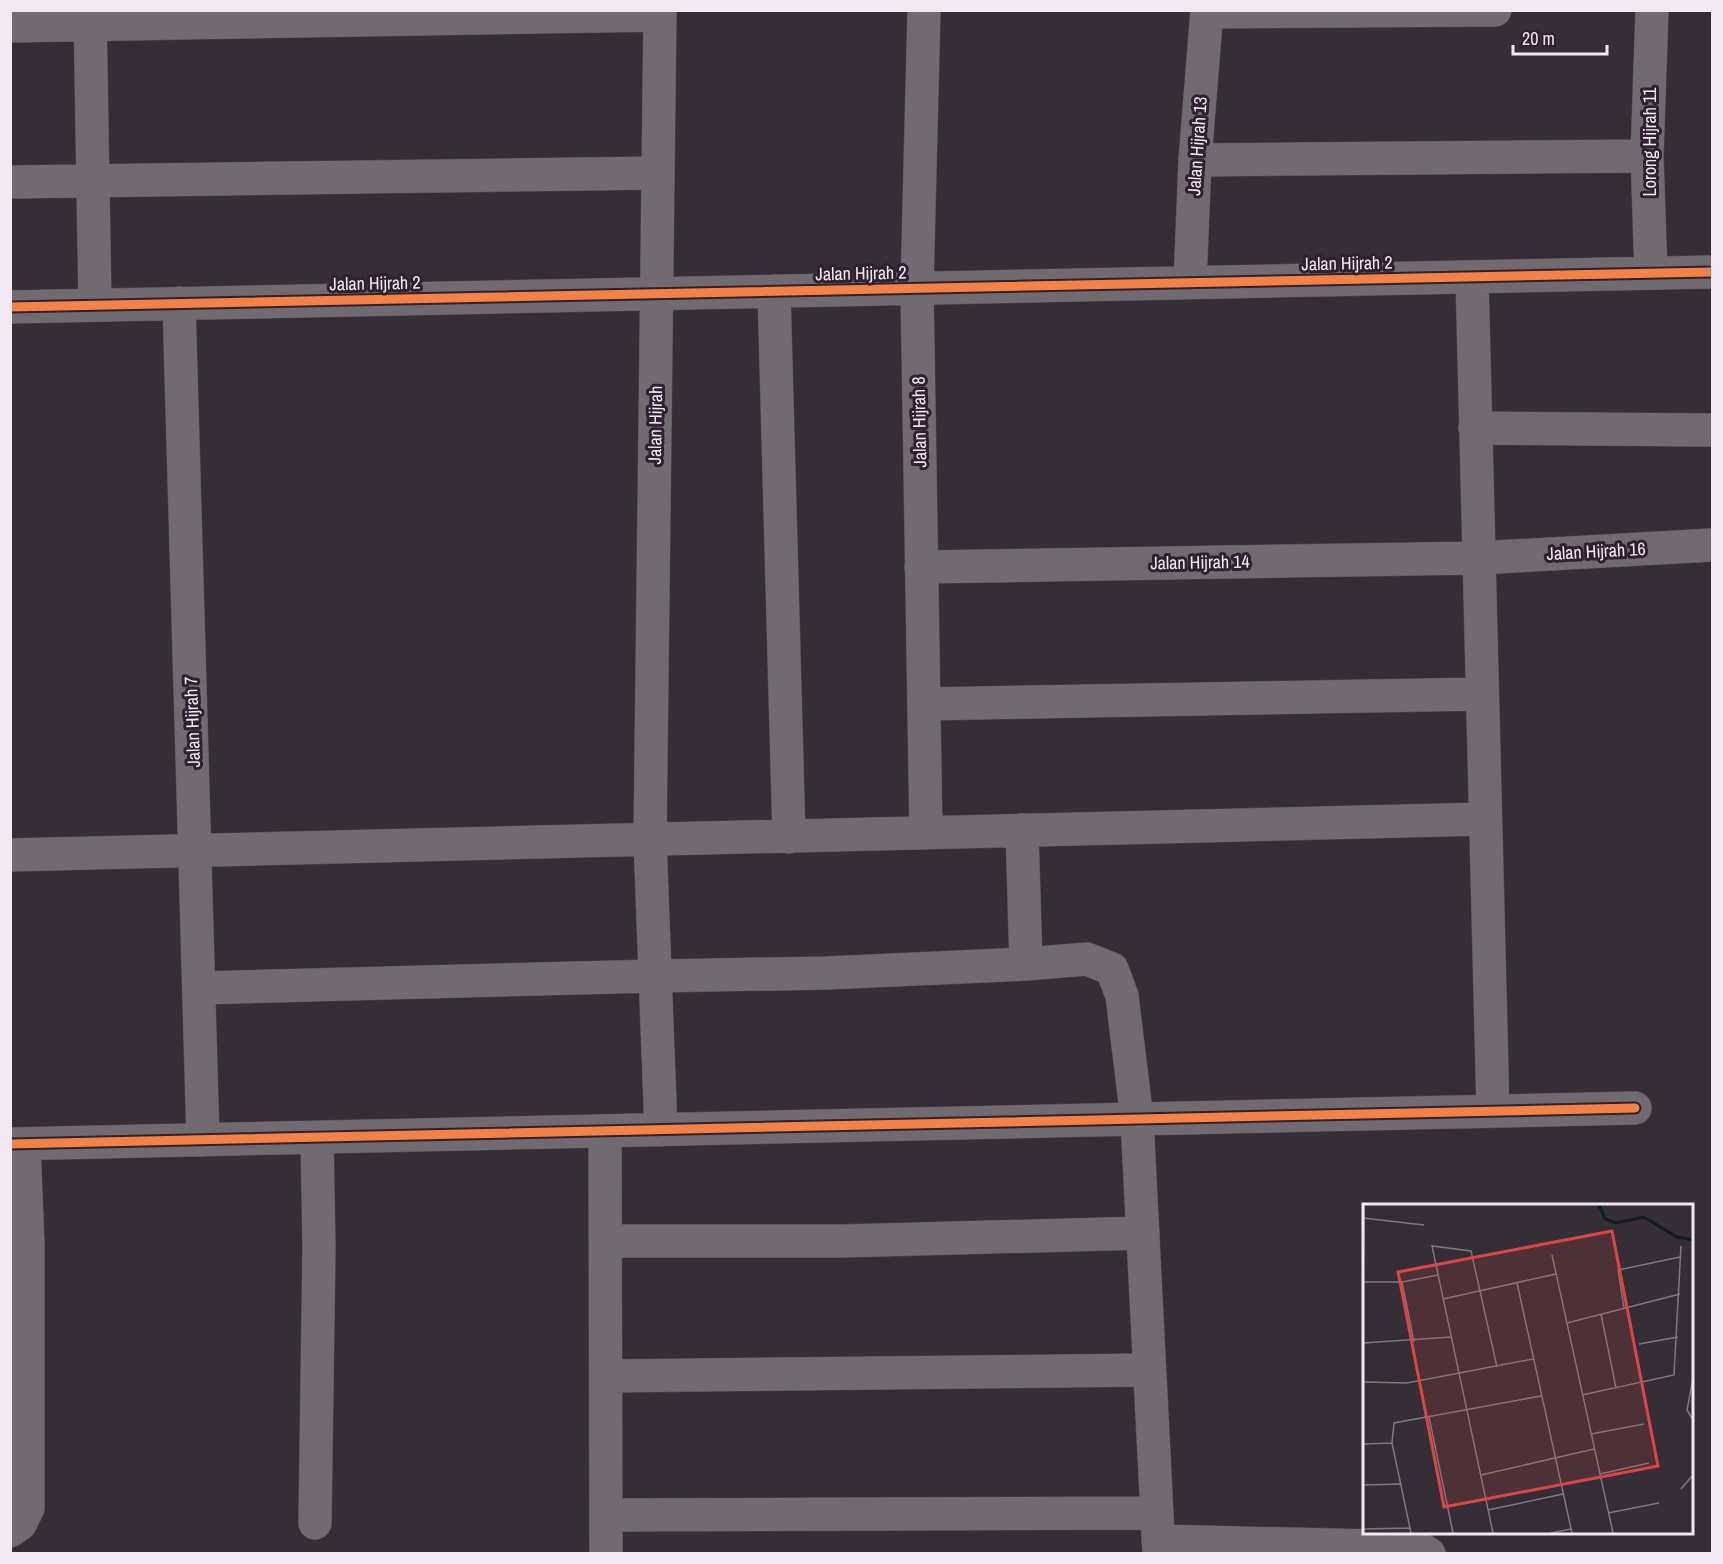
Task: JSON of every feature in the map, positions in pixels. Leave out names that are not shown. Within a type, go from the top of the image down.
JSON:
[{"type":"street","name":"Jalan Hijrah 8","points":[[924,10],[917,288],[926,833]]},
{"type":"street","points":[[1207,11],[1496,10]]},
{"type":"street","name":"Lorong Hijrah 11","points":[[1652,10],[1647,156],[1652,273]]},
{"type":"street","name":"Jalan Hijrah 13","points":[[1190,283],[1195,160],[1207,11]]},
{"type":"street","points":[[10,26],[91,17],[660,13]]},
{"type":"street","name":"Jalan Hijrah","points":[[660,13],[650,840],[661,1130]]},
{"type":"street","points":[[91,17],[95,305]]},
{"type":"street","points":[[1195,160],[1647,156]]},
{"type":"street","points":[[10,182],[658,173]]},
{"type":"street","name":"Jalan Hijrah 2","points":[[10,307],[1713,272]]},
{"type":"street","points":[[1472,277],[1493,1111]]},
{"type":"street","points":[[774,291],[789,837]]},
{"type":"street","name":"Jalan Hijrah 7","points":[[179,303],[203,1140]]},
{"type":"street","points":[[1475,428],[1713,430]]},
{"type":"street","name":"Jalan Hijrah 16","points":[[1479,558],[1713,545]]},
{"type":"street","name":"Jalan Hijrah 14","points":[[921,567],[1479,558]]},
{"type":"street","points":[[924,704],[1482,694]]},
{"type":"street","points":[[10,855],[1485,819]]},
{"type":"street","points":[[1022,831],[1026,964]]},
{"type":"street","points":[[199,988],[827,973],[1086,959],[1112,969],[1122,996],[1137,1119],[1158,1536]]},
{"type":"street","points":[[20,1519],[28,1245],[17,1144],[1635,1108]]},
{"type":"street","points":[[605,1131],[606,1554]]},
{"type":"street","points":[[315,1523],[319,1246],[317,1138]]},
{"type":"street","points":[[606,1241],[843,1241],[1143,1233]]},
{"type":"street","points":[[606,1376],[1149,1370]]},
{"type":"street","points":[[606,1515],[1158,1536],[1288,1549],[1418,1546],[1429,1554]]},
{"type":"cycle path","points":[[10,307],[1712,272]]},
{"type":"cycle path","points":[[10,1144],[1635,1108]]}]
